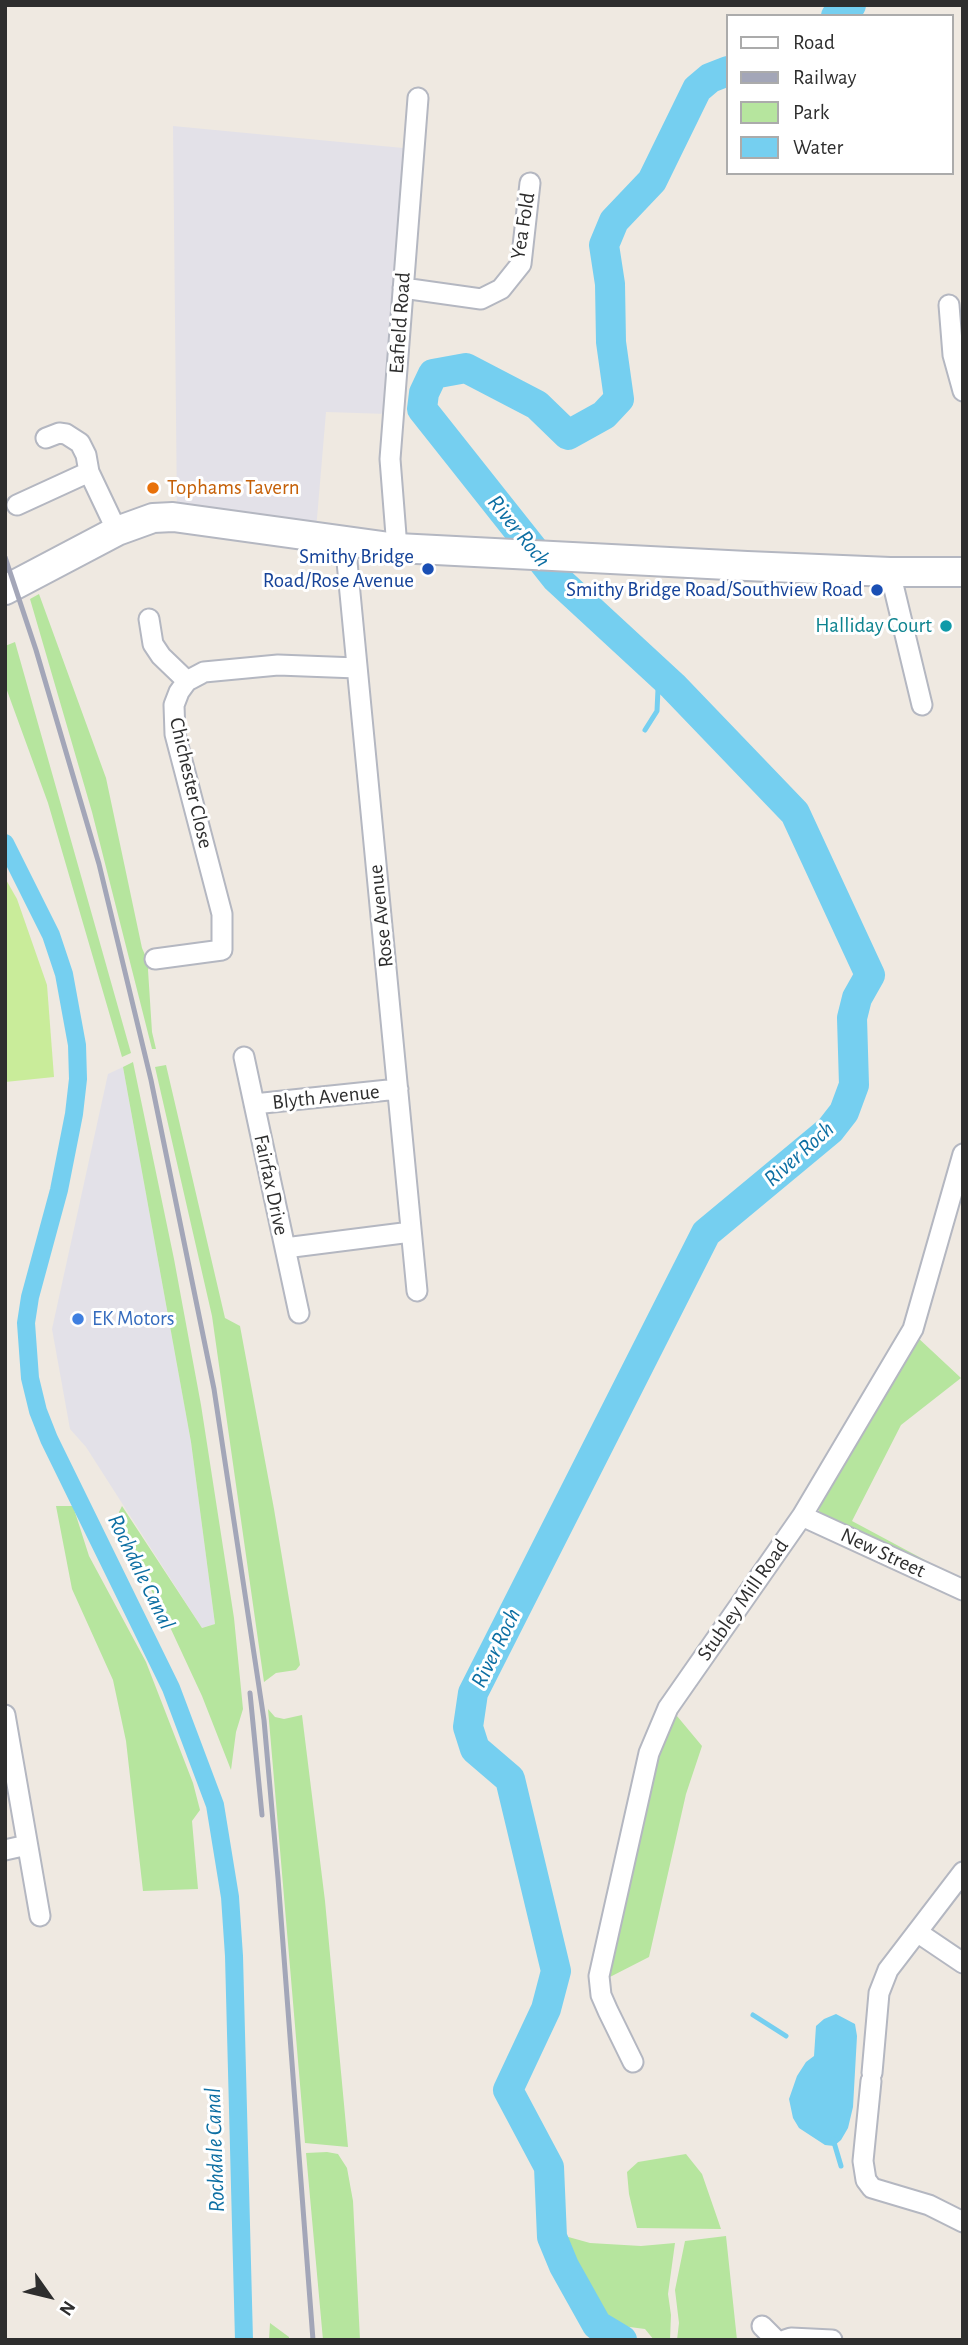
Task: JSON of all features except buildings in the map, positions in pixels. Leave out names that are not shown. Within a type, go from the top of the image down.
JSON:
[{"type":"street","name":"Eafield Road","points":[[397,548],[390,459],[418,98]]},
{"type":"street","name":"Yea Fold","points":[[403,288],[481,299],[501,289],[521,264],[530,183]]},
{"type":"street","points":[[949,305],[953,355],[963,391]]},
{"type":"street","points":[[46,438],[59,433],[66,434],[80,443],[89,471],[117,531]]},
{"type":"street","points":[[17,505],[89,471]]},
{"type":"street","points":[[5,590],[117,531],[153,518],[173,517],[397,548],[601,560],[890,572],[963,572]]},
{"type":"street","name":"Rose Avenue","points":[[345,541],[417,1291]]},
{"type":"street","points":[[890,572],[922,705]]},
{"type":"street","points":[[149,619],[153,644],[161,656],[187,681],[204,672],[278,665],[357,668]]},
{"type":"street","name":"Chichester Close","points":[[155,959],[231,949],[175,734],[174,705],[187,681]]},
{"type":"street","name":"Fairfax Drive","points":[[244,1057],[299,1313]]},
{"type":"street","name":"Blyth Avenue","points":[[254,1104],[398,1089]]},
{"type":"street","name":"Stubley Mill Road","points":[[633,2062],[607,2011],[601,1995],[599,1976],[649,1753],[668,1707],[802,1516],[914,1329],[963,1154]]},
{"type":"street","points":[[285,1248],[411,1232]]},
{"type":"street","name":"New Street","points":[[802,1516],[963,1590]]},
{"type":"street","points":[[5,1715],[40,1916]]},
{"type":"street","points":[[5,1850],[27,1845]]},
{"type":"street","points":[[963,1872],[888,1970],[879,1993],[863,2161],[866,2180],[872,2188],[929,2205],[963,2222]]},
{"type":"street","points":[[917,1932],[963,1963]]},
{"type":"street","points":[[761,2326],[776,2340]]},
{"type":"street","points":[[785,2340],[832,2340]]},
{"type":"shaded area","points":[[173,126],[403,148],[388,414],[326,412],[316,530],[177,513]]},
{"type":"shaded area","points":[[123,1067],[191,1442],[215,1624],[202,1628],[86,1447],[70,1429],[52,1329],[108,1074]]},
{"type":"green space","points":[[39,594],[106,778],[142,948],[149,964],[152,1032],[156,1049],[152,1049],[92,812],[30,599]]},
{"type":"green space","points":[[15,642],[131,1053],[122,1057],[48,803],[5,685],[5,646]]},
{"type":"green space","points":[[5,878],[17,899],[47,985],[54,1077],[5,1082]]},
{"type":"green space","points":[[133,1062],[201,1405],[234,1618],[243,1709],[236,1732],[231,1770],[202,1696],[163,1612],[131,1553],[126,1527],[119,1512],[122,1506],[202,1628],[215,1624],[191,1442],[123,1067]]},
{"type":"green space","points":[[166,1065],[225,1318],[240,1326],[300,1665],[296,1670],[276,1673],[264,1682],[212,1316],[155,1067]]},
{"type":"green space","points":[[916,1336],[961,1378],[901,1425],[852,1521],[949,1573],[824,1522],[819,1511],[821,1495]]},
{"type":"green space","points":[[56,1506],[73,1506],[89,1556],[146,1662],[193,1783],[200,1810],[192,1821],[198,1889],[143,1891],[126,1741],[113,1680],[72,1589]]},
{"type":"green space","points":[[268,1709],[275,1717],[284,1719],[302,1715],[325,1901],[348,2147],[305,2143]]},
{"type":"green space","points":[[672,1710],[702,1746],[686,1794],[649,1957],[606,1979],[661,1738]]},
{"type":"green space","points":[[306,2153],[338,2154],[347,2168],[353,2201],[360,2340],[323,2340]]},
{"type":"green space","points":[[686,2154],[702,2174],[721,2229],[637,2228],[627,2172],[638,2162]]},
{"type":"green space","points":[[554,2233],[590,2243],[641,2246],[675,2243],[668,2294],[670,2340],[654,2340],[645,2329],[622,2326],[597,2316],[574,2277]]},
{"type":"green space","points":[[726,2236],[737,2340],[677,2340],[679,2323],[675,2290],[685,2241]]},
{"type":"green space","points":[[270,2323],[289,2337],[289,2340],[269,2340]]},
{"type":"water","points":[[836,2014],[855,2024],[857,2036],[853,2107],[848,2128],[834,2146],[825,2145],[799,2128],[793,2118],[789,2099],[797,2076],[806,2062],[814,2056],[816,2026]]},
{"type":"waterway","name":"River Roch","points":[[839,14],[851,5]]},
{"type":"waterway","name":"River Roch","points":[[622,2340],[597,2325],[564,2266],[552,2237],[549,2167],[508,2090],[546,2009],[556,1971],[510,1779],[475,1749],[468,1727],[473,1693],[706,1233],[830,1130],[844,1112],[854,1085],[852,1018],[857,998],[870,975],[795,813],[673,686],[556,578],[422,409],[424,393],[433,374],[466,368],[537,405],[568,435],[604,415],[619,399],[611,342],[610,284],[604,245],[614,221],[652,181],[697,89],[710,78],[726,72]]},
{"type":"waterway","points":[[645,730],[657,711],[658,689],[663,678]]},
{"type":"waterway","name":"Rochdale Canal","points":[[5,843],[51,935],[64,974],[77,1045],[78,1079],[74,1114],[59,1190],[30,1297],[26,1323],[30,1378],[38,1411],[49,1439],[171,1688],[215,1805],[230,1897],[234,1956],[244,2340]]},
{"type":"waterway","points":[[753,2015],[786,2036]]},
{"type":"waterway","points":[[833,2139],[841,2166]]},
{"type":"railway","points":[[5,557],[36,650],[99,864],[151,1080],[214,1389],[264,1720],[313,2340]]},
{"type":"railway","points":[[250,1693],[262,1815]]},
{"type":"place","name":"Tophams Tavern","points":[[153,488]]},
{"type":"place","name":"Smithy Bridge Road/Rose Avenue","points":[[428,569]]},
{"type":"place","name":"Smithy Bridge Road/Southview Road","points":[[877,590]]},
{"type":"place","name":"Halliday Court","points":[[946,626]]},
{"type":"place","name":"EK Motors","points":[[78,1319]]}]
